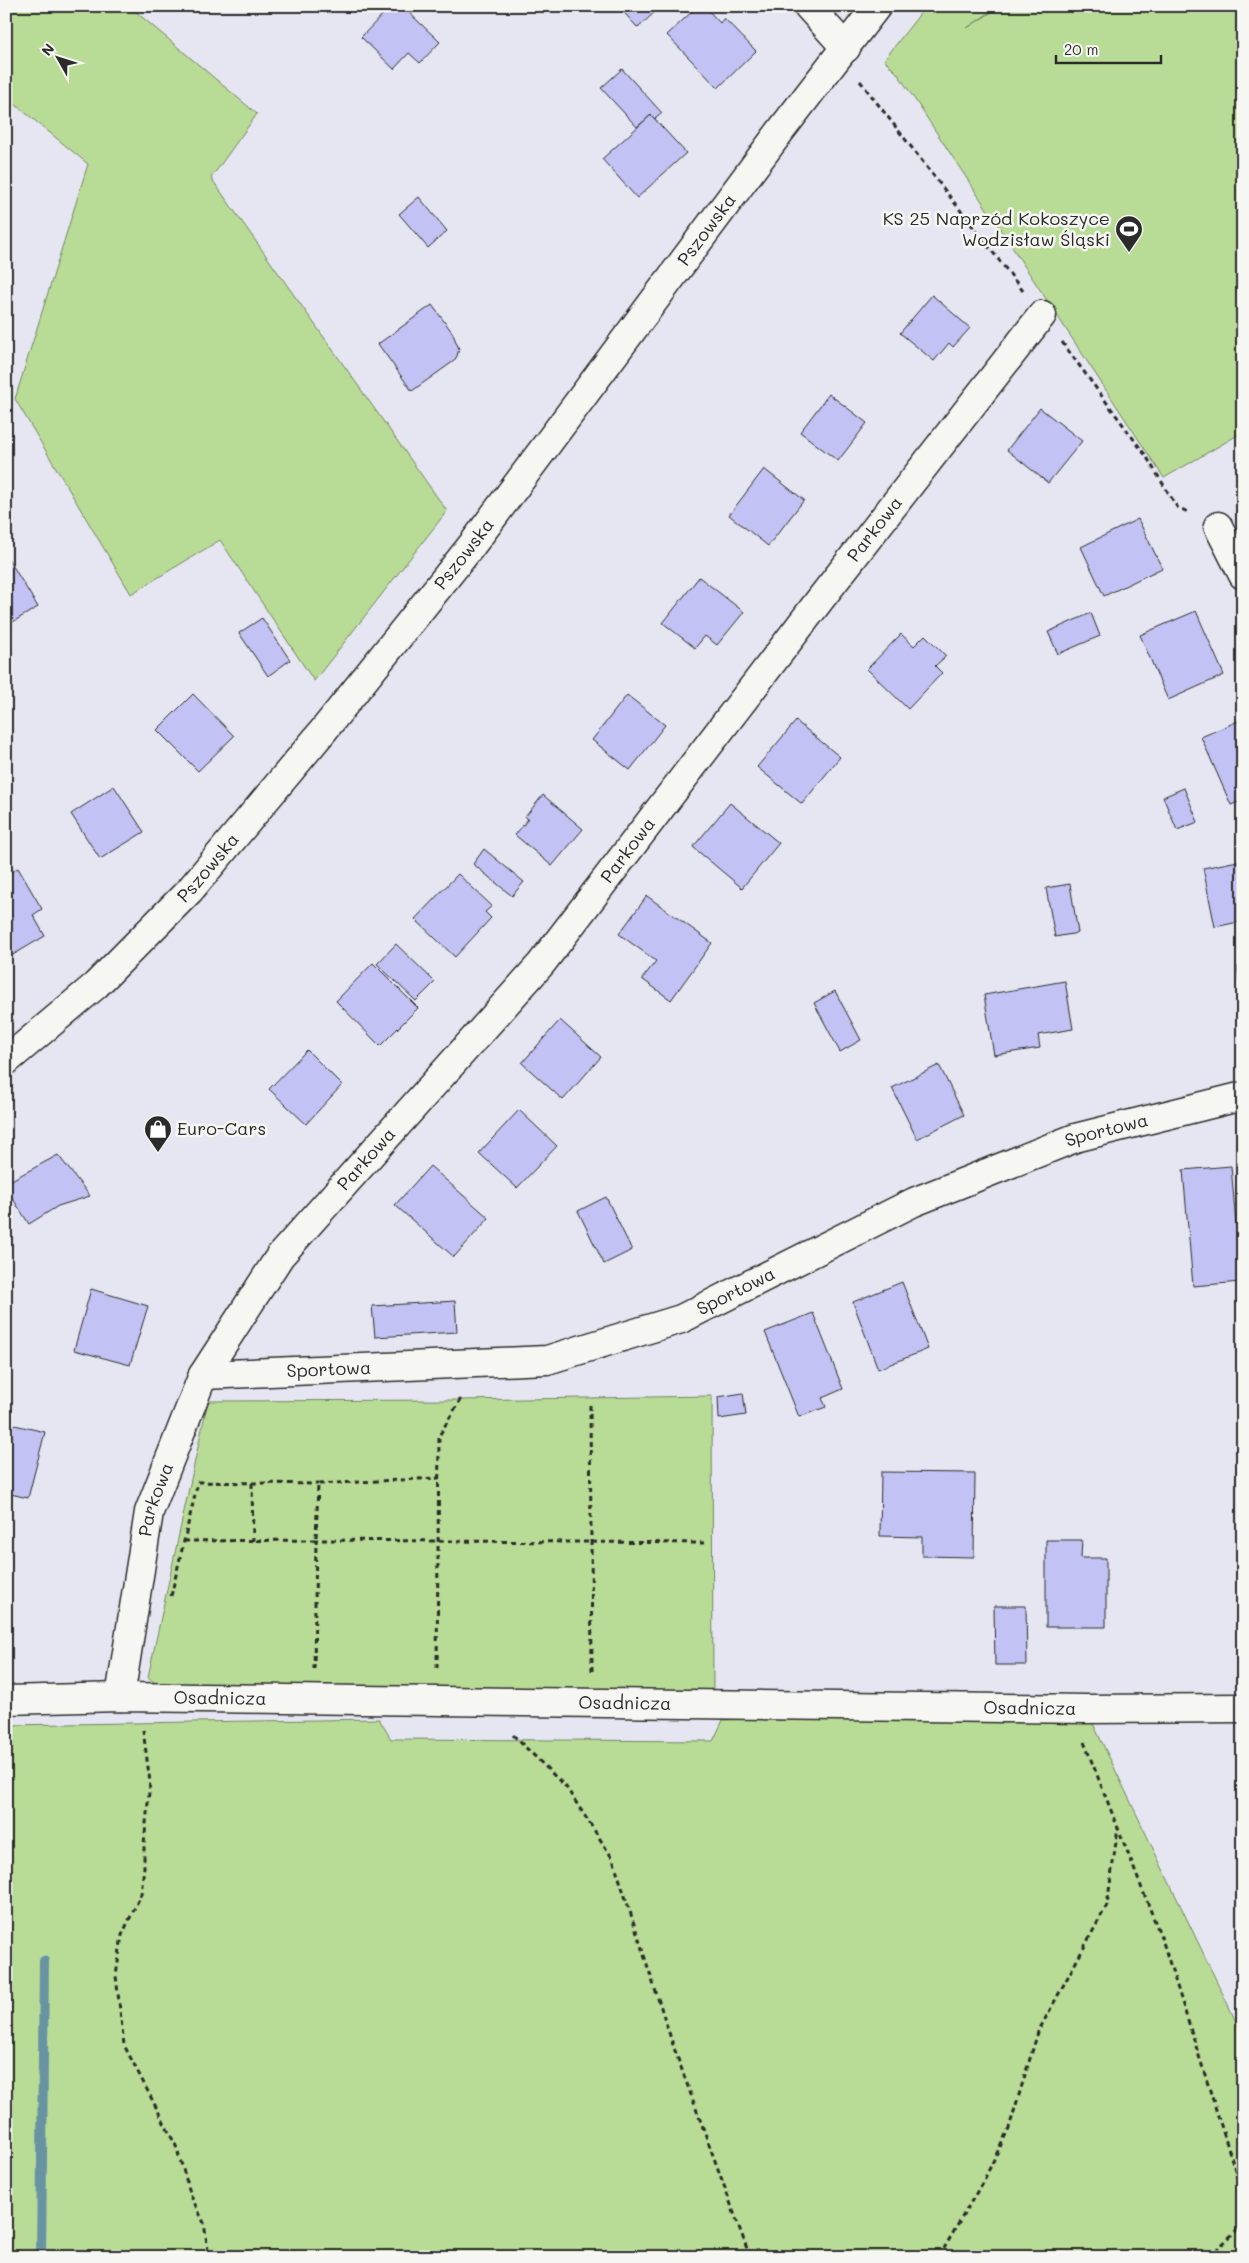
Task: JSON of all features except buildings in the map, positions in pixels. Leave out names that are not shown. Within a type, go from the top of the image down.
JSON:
[{"type":"street","points":[[808,6],[846,48]]},
{"type":"street","name":"Pszowska","points":[[6,1061],[96,985],[190,890],[323,731],[472,545],[782,129],[877,6]]},
{"type":"street","name":"Parkowa","points":[[128,1697],[149,1512],[203,1376],[280,1256],[541,964],[822,597],[1042,315]]},
{"type":"street","points":[[1218,526],[1243,575]]},
{"type":"street","name":"Sportowa","points":[[203,1376],[547,1360],[681,1319],[914,1202],[1075,1138],[1243,1096]]},
{"type":"street","name":"Osadnicza","points":[[6,1700],[128,1697],[1071,1709],[1243,1708]]},
{"type":"path","points":[[856,77],[1042,315],[1146,456],[1177,508],[1218,526]]},
{"type":"path","points":[[437,1669],[439,1436],[460,1400],[459,1364]]},
{"type":"path","points":[[590,1405],[592,1680]]},
{"type":"path","points":[[170,1598],[198,1482],[318,1484],[439,1478]]},
{"type":"path","points":[[252,1483],[254,1541]]},
{"type":"path","points":[[314,1669],[318,1484]]},
{"type":"path","points":[[184,1542],[438,1540],[706,1543]]},
{"type":"path","points":[[128,1697],[146,1743],[150,1782],[141,1894],[122,1935],[116,1976],[124,2045],[176,2146],[191,2196],[204,2223],[209,2257]]},
{"type":"path","points":[[478,1701],[566,1787],[613,1859],[674,2048],[750,2257]]},
{"type":"path","points":[[1071,1709],[1163,1942],[1243,2195]]},
{"type":"path","points":[[939,2257],[985,2178],[1009,2128],[1038,2032],[1107,1905],[1118,1828]]},
{"type":"path","points":[[1209,2257],[1243,2224]]},
{"type":"green space","points":[[6,6],[129,6],[257,114],[211,178],[447,511],[314,681],[220,540],[131,594],[15,399],[88,164],[6,97]]},
{"type":"green space","name":"KS 25 Naprzód Kokoszyce Wodzisław Śląski","points":[[926,6],[999,6],[967,28],[1001,6],[1243,6],[1243,432],[1164,478],[898,74],[884,60]]},
{"type":"green space","points":[[712,1396],[713,1690],[159,1686],[148,1677],[208,1401]]},
{"type":"green space","points":[[1086,1709],[1243,2036],[1243,2257],[6,2257],[6,1725],[379,1719],[391,1739],[713,1741],[723,1720]]},
{"type":"waterway","points":[[41,2257],[44,1961]]},
{"type":"place","name":"KS 25 Naprzód Kokoszyce Wodzisław Śląski","points":[[1129,253]]},
{"type":"place","name":"Euro-Cars","points":[[158,1153]]}]
